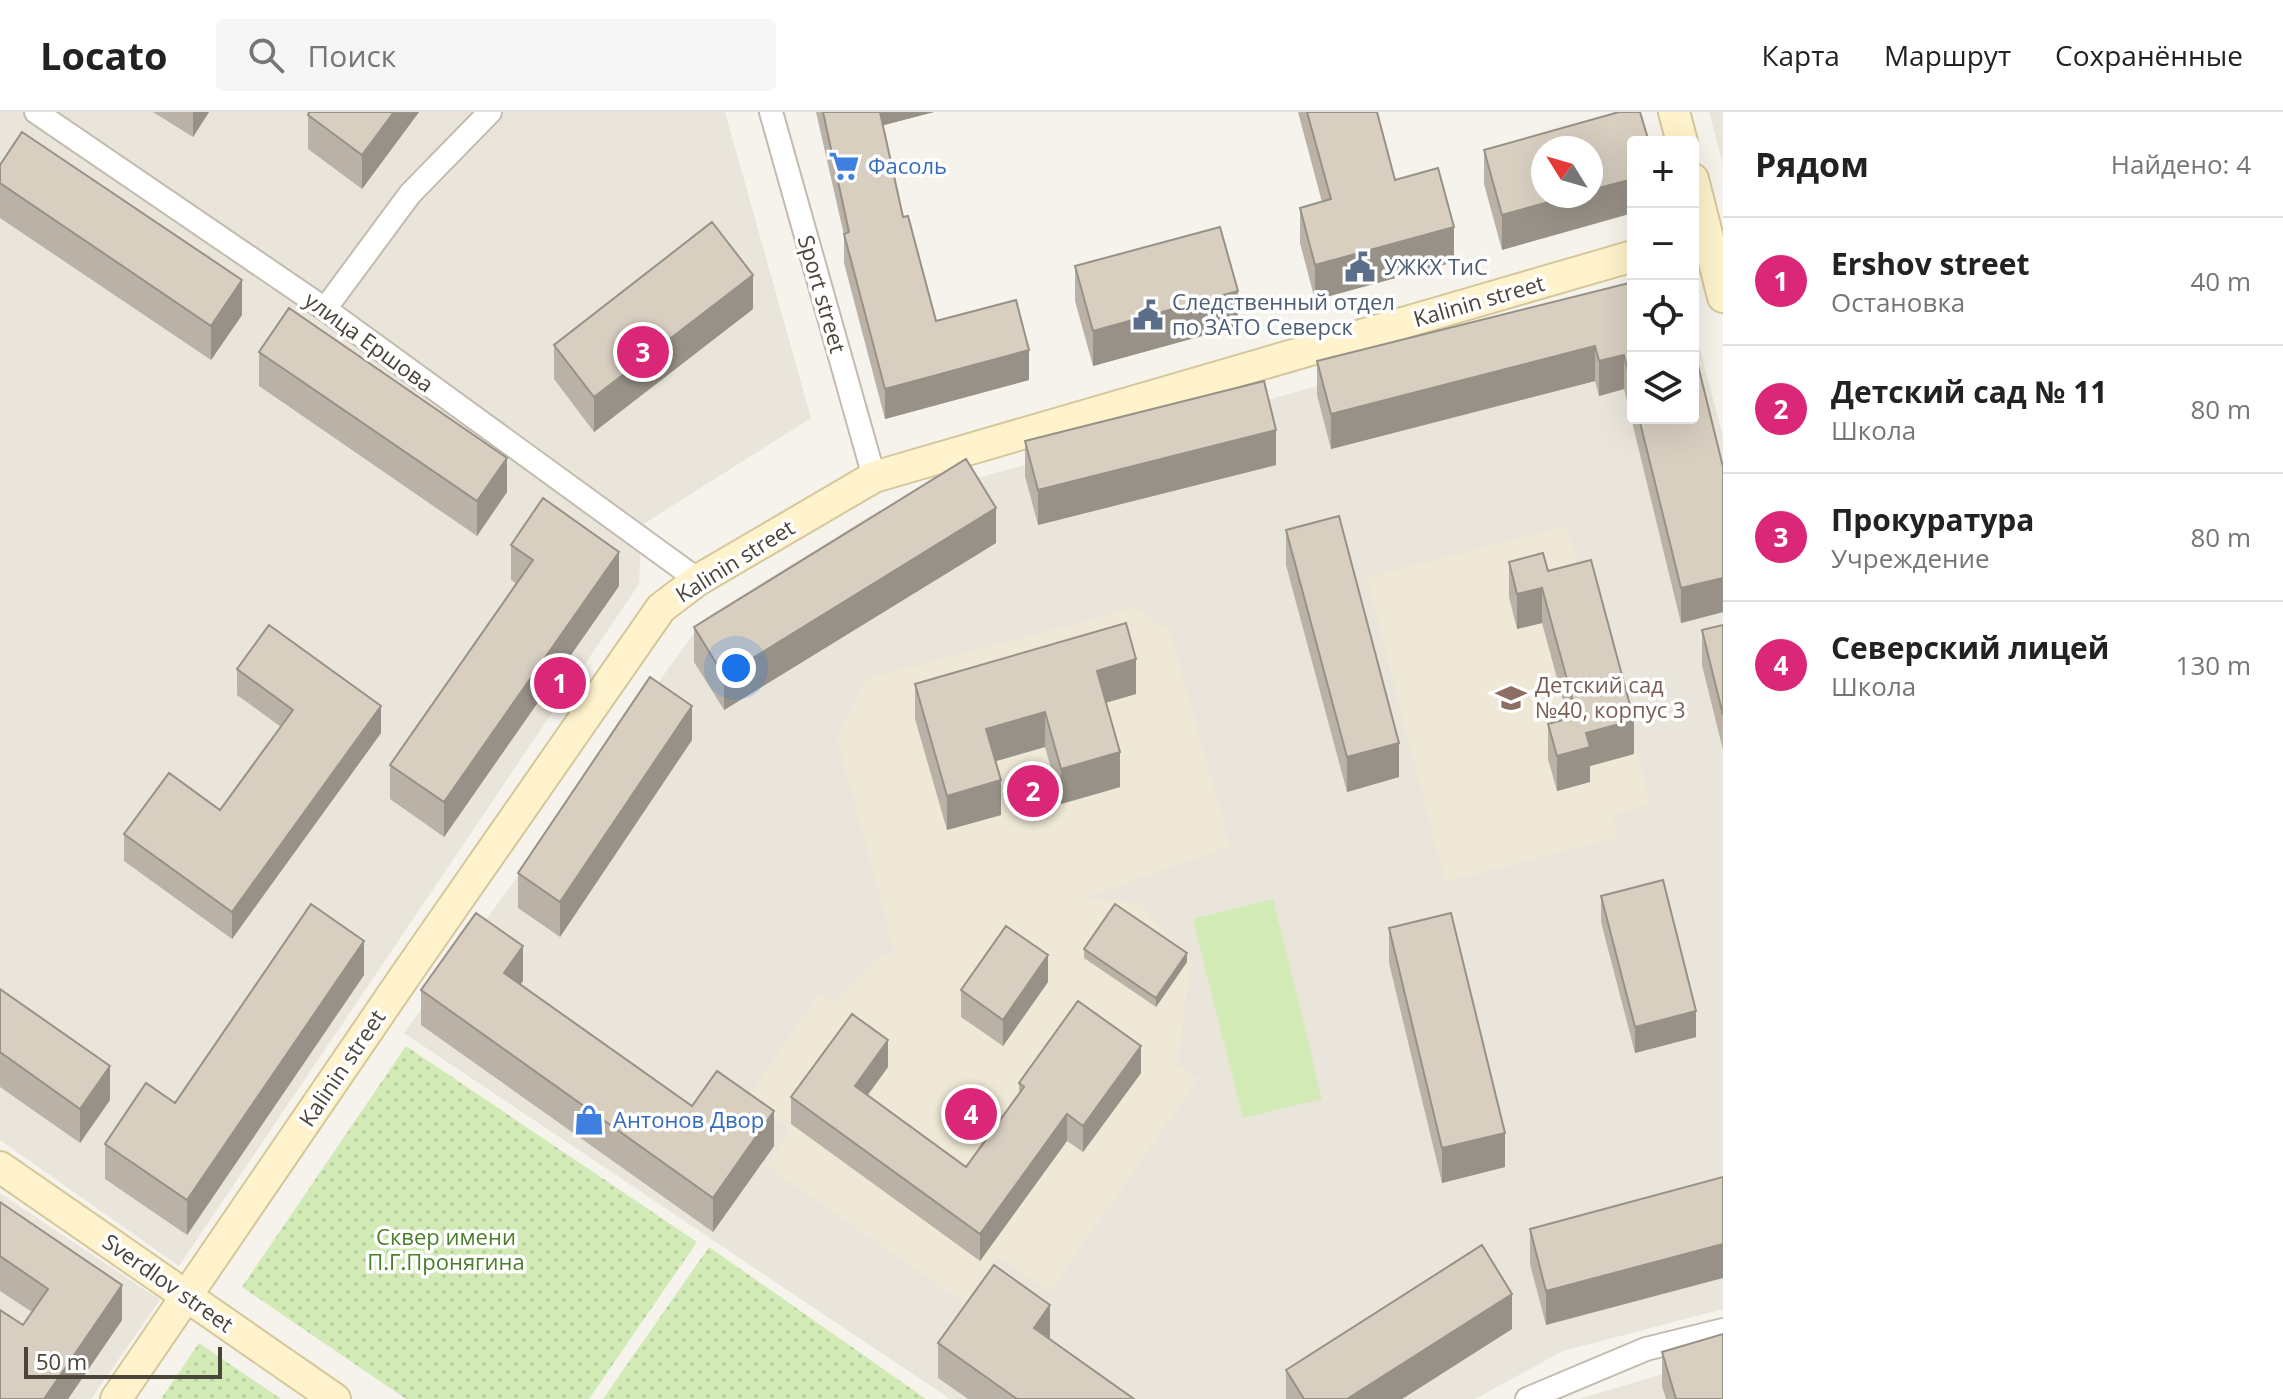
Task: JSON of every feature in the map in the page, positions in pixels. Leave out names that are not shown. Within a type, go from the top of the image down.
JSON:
[{"type":"main road","points":[[1674,112],[1680,136]]},
{"type":"main road","points":[[1699,201],[1723,297]]},
{"type":"main road","name":"Kalinin street","points":[[116,1399],[661,608],[698,580],[874,477],[1627,258]]},
{"type":"main road","name":"Sverdlov street","points":[[0,1167],[335,1399]]},
{"type":"street","name":"улица Ершова","points":[[36,112],[325,309],[698,580]]},
{"type":"street","points":[[325,309],[410,194],[490,112]]},
{"type":"street","name":"Sport street","points":[[771,112],[874,477]]},
{"type":"street","points":[[1527,1399],[1646,1349],[1723,1330]]},
{"type":"shaded area","points":[[0,112],[725,112],[811,418],[642,525],[639,584],[179,1266],[0,1140]]},
{"type":"shaded area","points":[[1709,112],[1723,112],[1723,165]]},
{"type":"shaded area","points":[[1627,303],[1627,424],[1699,424],[1699,345],[1723,437],[1723,1309],[1563,1351],[1475,1399],[950,1399],[404,1033],[705,618],[878,511],[966,481]]},
{"type":"shaded area","name":"Детский сад №40, корпус 3","points":[[1567,526],[1584,592],[1595,590],[1650,804],[1612,814],[1618,837],[1445,882],[1367,578]]},
{"type":"shaded area","points":[[1134,608],[1170,632],[1230,846],[1081,899],[1138,903],[1191,961],[1177,1064],[1198,1079],[1049,1292],[998,1256],[964,1303],[766,1165],[790,1130],[748,1097],[820,993],[833,1002],[880,956],[895,953],[837,737],[867,679]]},
{"type":"shaded area","points":[[0,1193],[160,1300],[91,1399],[0,1399]]},
{"type":"shaded area","points":[[1723,1356],[1723,1399],[1579,1399]]},
{"type":"green space","points":[[1273,899],[1322,1099],[1243,1118],[1193,919]]},
{"type":"green space","name":"Сквер имени П.Г.Пронягина","points":[[406,1046],[697,1242],[589,1399],[406,1399],[242,1287]]},
{"type":"green space","points":[[709,1247],[926,1399],[603,1399]]},
{"type":"green space","points":[[199,1343],[281,1399],[161,1399]]},
{"type":"building","points":[[309,112],[394,112],[362,155],[308,115]]},
{"type":"building","points":[[823,112],[880,112],[903,217],[908,216],[936,321],[1016,300],[1029,350],[885,389],[844,234],[849,232]]},
{"type":"building","points":[[1307,112],[1377,112],[1395,180],[1438,168],[1454,227],[1315,265],[1300,208],[1331,199]]},
{"type":"building","points":[[1619,112],[1640,112],[1647,136],[1627,136],[1627,181],[1603,187],[1603,136],[1534,136]]},
{"type":"building","points":[[22,132],[242,280],[211,326],[0,183],[0,165]]},
{"type":"building","points":[[1531,137],[1531,207],[1502,215],[1484,150]]},
{"type":"building","points":[[712,222],[753,275],[594,397],[554,345]]},
{"type":"building","points":[[1220,227],[1238,291],[1093,331],[1075,266]]},
{"type":"building","points":[[1627,284],[1627,367],[1624,355],[1599,361],[1595,346],[1331,414],[1317,361]]},
{"type":"building","points":[[289,308],[507,458],[477,501],[259,352]]},
{"type":"building","points":[[1699,369],[1723,467],[1723,578],[1681,588],[1640,424],[1699,424]]},
{"type":"building","points":[[1264,381],[1276,430],[1038,490],[1025,441]]},
{"type":"building","points":[[966,459],[996,508],[724,676],[694,627]]},
{"type":"building","points":[[543,498],[619,552],[444,802],[390,765],[533,560],[511,545]]},
{"type":"building","points":[[1339,516],[1399,743],[1347,757],[1286,530]]},
{"type":"building","points":[[1543,553],[1548,571],[1591,560],[1634,720],[1586,733],[1590,747],[1557,756],[1548,724],[1577,716],[1542,588],[1517,594],[1509,562]]},
{"type":"building","points":[[1126,623],[1136,659],[1097,671],[1120,752],[1061,769],[1045,712],[986,729],[1001,780],[947,796],[915,684]]},
{"type":"building","points":[[269,625],[381,706],[232,912],[124,834],[169,773],[220,810],[293,710],[237,669]]},
{"type":"building","points":[[1723,625],[1723,715],[1702,630]]},
{"type":"building","points":[[650,677],[692,706],[560,902],[518,873]]},
{"type":"building","points":[[1663,880],[1696,1011],[1635,1027],[1601,896]]},
{"type":"building","points":[[311,904],[364,941],[187,1200],[105,1144],[146,1083],[175,1103]]},
{"type":"building","points":[[1115,904],[1187,953],[1156,998],[1084,949]]},
{"type":"building","points":[[476,913],[523,946],[504,973],[692,1106],[717,1071],[774,1111],[713,1198],[421,990]]},
{"type":"building","points":[[1451,913],[1505,1133],[1442,1148],[1389,928]]},
{"type":"building","points":[[1006,926],[1048,955],[1003,1020],[961,990]]},
{"type":"building","points":[[0,989],[110,1066],[80,1109],[0,1052]]},
{"type":"building","points":[[1078,1001],[1141,1046],[1083,1126],[1067,1114],[980,1234],[791,1097],[852,1014],[888,1040],[855,1086],[966,1167],[1024,1087],[1019,1083]]},
{"type":"building","points":[[1723,1177],[1723,1244],[1546,1291],[1530,1229]]},
{"type":"building","points":[[0,1202],[122,1285],[44,1399],[0,1399],[0,1310],[23,1325],[48,1289],[0,1256]]},
{"type":"building","points":[[1482,1245],[1512,1294],[1347,1399],[1304,1399],[1286,1370]]},
{"type":"building","points":[[994,1265],[1050,1305],[1034,1328],[1134,1399],[1017,1399],[938,1343]]},
{"type":"building","points":[[1723,1334],[1723,1399],[1676,1399],[1662,1352]]},
{"type":"place","name":"Фасоль","points":[[844,166]]},
{"type":"place","name":"УЖКХ ТиС","points":[[1360,267]]},
{"type":"place","name":"Следственный отдел по ЗАТО Северск","points":[[1148,315]]},
{"type":"place","name":"Прокуратура","points":[[643,352]]},
{"type":"place","name":"Ershov street","points":[[560,683]]},
{"type":"place","name":"Детский сад №40, корпус 3","points":[[1511,698]]},
{"type":"place","name":"Детский сад № 11","points":[[1033,791]]},
{"type":"place","name":"Северский лицей","points":[[971,1114]]},
{"type":"place","name":"Антонов Двор","points":[[589,1120]]}]
